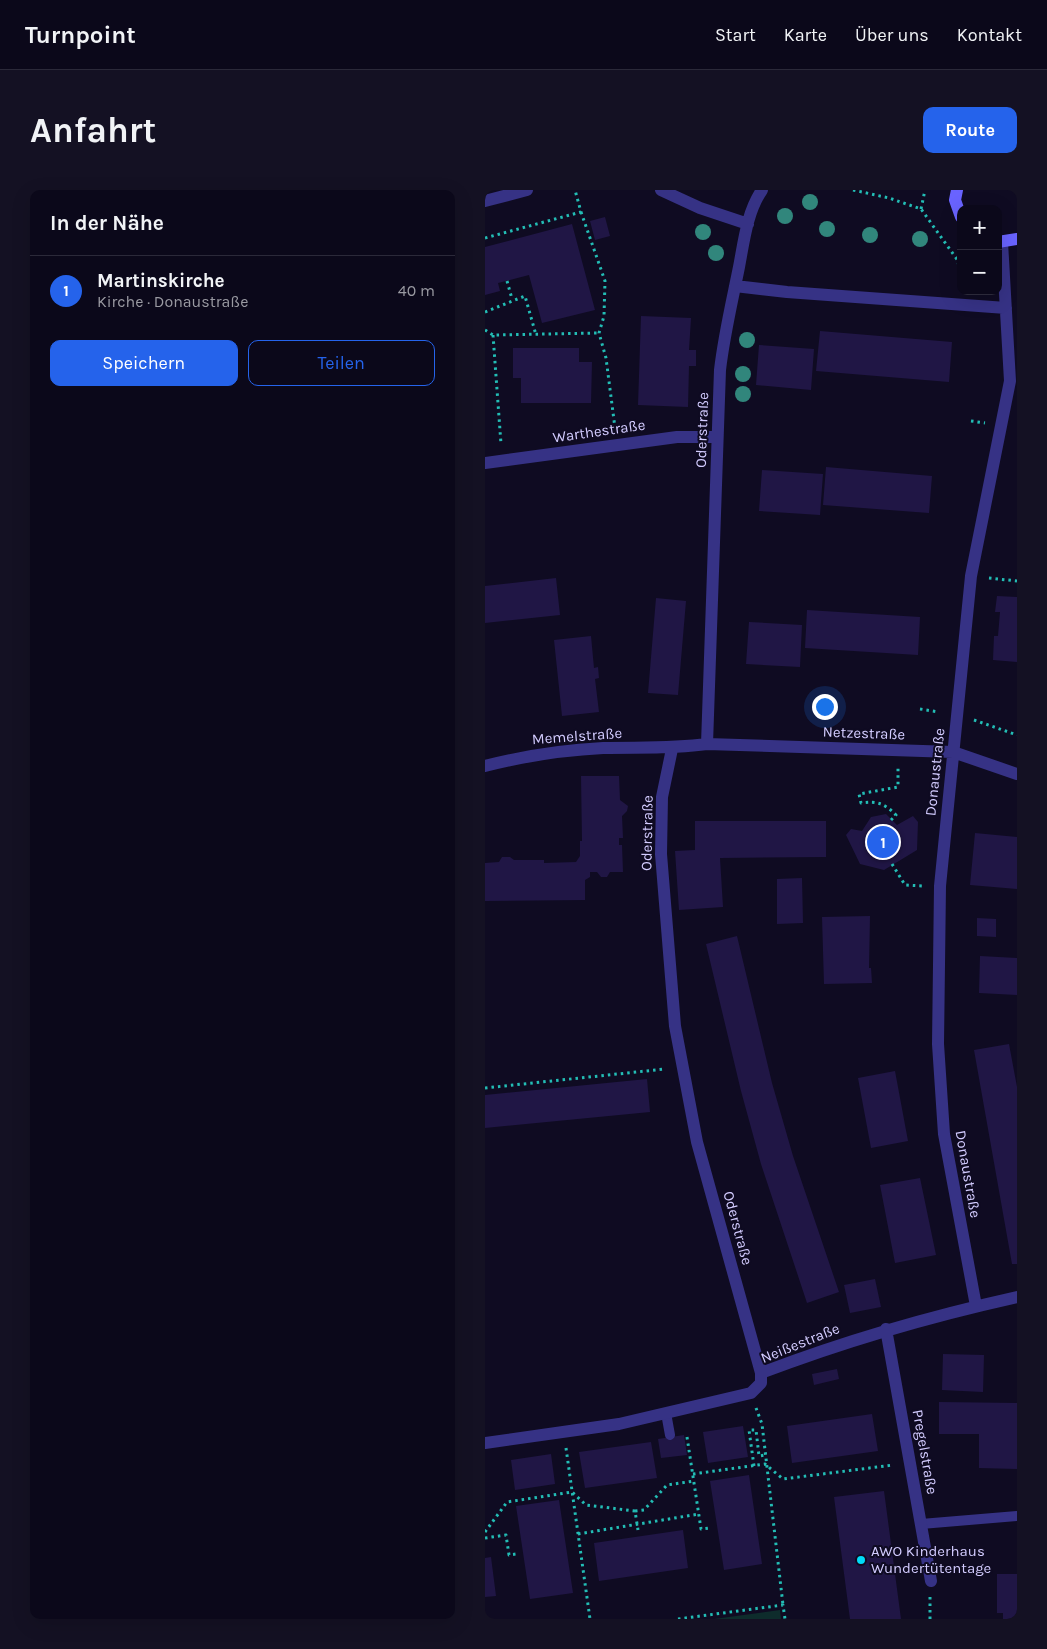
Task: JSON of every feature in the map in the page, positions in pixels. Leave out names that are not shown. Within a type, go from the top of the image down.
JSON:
[{"type":"main road","points":[[957,190],[955,200],[957,206]]},
{"type":"main road","points":[[1002,242],[1017,239]]},
{"type":"street","points":[[485,201],[527,190]]},
{"type":"street","points":[[661,190],[700,208],[748,224]]},
{"type":"street","name":"Oderstraße","points":[[707,744],[721,361],[726,325],[748,224],[757,198],[762,190]]},
{"type":"street","name":"Donaustraße","points":[[976,1306],[944,1134],[938,1044],[940,886],[971,576],[1013,382],[1001,250]]},
{"type":"street","points":[[735,286],[797,293],[1005,308]]},
{"type":"street","name":"Warthestraße","points":[[485,463],[677,437],[717,437]]},
{"type":"street","points":[[672,749],[707,744]]},
{"type":"street","name":"Netzestraße","points":[[707,744],[953,752],[1017,774]]},
{"type":"street","name":"Memelstraße","points":[[485,766],[535,754],[604,748],[672,749]]},
{"type":"street","name":"Oderstraße","points":[[672,749],[662,797],[661,854],[675,1026],[697,1142],[761,1374]]},
{"type":"street","name":"Neißestraße","points":[[751,1393],[761,1384],[761,1374],[823,1349],[886,1329],[1017,1297]]},
{"type":"street","name":"Pregelstraße","points":[[886,1329],[931,1581]]},
{"type":"street","points":[[485,1443],[563,1432],[666,1413],[751,1393]]},
{"type":"lane","points":[[666,1413],[670,1435]]},
{"type":"lane","points":[[921,1524],[1017,1516]]},
{"type":"path","points":[[575,190],[605,281],[604,316],[599,333],[606,358],[614,426]]},
{"type":"path","points":[[853,190],[889,198],[921,209],[957,261]]},
{"type":"path","points":[[921,209],[925,190]]},
{"type":"path","points":[[485,238],[581,212]]},
{"type":"path","points":[[507,281],[512,300]]},
{"type":"path","points":[[485,312],[525,296],[536,335]]},
{"type":"path","points":[[485,330],[493,335],[599,333]]},
{"type":"path","points":[[493,335],[499,438],[504,460]]},
{"type":"path","points":[[971,576],[1017,581]]},
{"type":"path","points":[[891,820],[895,815],[889,808],[876,801],[861,803],[859,794],[898,787],[899,751]]},
{"type":"path","points":[[892,864],[905,885],[940,886]]},
{"type":"path","points":[[485,1088],[683,1067]]},
{"type":"path","points":[[751,1393],[762,1424],[765,1464],[785,1619]]},
{"type":"path","points":[[683,1409],[701,1529],[709,1528]]},
{"type":"path","points":[[754,1466],[749,1430],[756,1430],[759,1456],[765,1456]]},
{"type":"path","points":[[563,1432],[591,1619]]},
{"type":"path","points":[[765,1464],[783,1479],[911,1463]]},
{"type":"path","points":[[693,1474],[765,1464]]},
{"type":"path","points":[[572,1492],[586,1505],[635,1511],[644,1510],[667,1485],[694,1480]]},
{"type":"path","points":[[485,1532],[507,1502],[572,1492]]},
{"type":"path","points":[[635,1511],[638,1530]]},
{"type":"path","points":[[578,1534],[699,1514]]},
{"type":"path","points":[[485,1538],[506,1535],[509,1555],[517,1554]]},
{"type":"path","points":[[678,1619],[783,1605]]},
{"type":"green space","points":[[780,1610],[781,1619],[714,1619]]},
{"type":"building","points":[[605,217],[610,236],[595,240],[590,221]]},
{"type":"building","points":[[572,224],[595,310],[542,323],[529,275],[498,283],[500,291],[485,295],[485,247]]},
{"type":"building","points":[[641,316],[691,318],[689,350],[696,350],[696,366],[689,366],[688,407],[638,405]]},
{"type":"building","points":[[820,331],[952,342],[949,382],[816,371]]},
{"type":"building","points":[[759,345],[814,349],[811,390],[756,385]]},
{"type":"building","points":[[513,348],[579,348],[579,362],[592,362],[591,403],[521,403],[521,378],[513,378]]},
{"type":"building","points":[[826,467],[932,476],[929,513],[823,505]]},
{"type":"building","points":[[762,470],[823,474],[820,515],[759,511]]},
{"type":"building","points":[[556,578],[560,615],[485,623],[485,586]]},
{"type":"building","points":[[997,596],[1017,597],[1017,662],[993,660],[994,636],[998,636],[1000,612],[995,612]]},
{"type":"building","points":[[656,598],[686,601],[678,695],[648,693]]},
{"type":"building","points":[[807,610],[920,617],[918,655],[805,648]]},
{"type":"building","points":[[749,622],[802,625],[800,667],[746,664]]},
{"type":"building","points":[[591,636],[594,668],[598,667],[599,678],[595,679],[599,712],[562,716],[554,640]]},
{"type":"building","points":[[581,776],[619,776],[620,800],[628,806],[627,811],[622,816],[623,838],[619,838],[619,845],[622,845],[623,872],[610,872],[607,877],[601,877],[597,872],[590,872],[590,877],[585,880],[585,900],[485,901],[485,863],[499,862],[502,857],[510,857],[514,860],[544,860],[544,863],[576,862],[580,856],[580,841],[582,841]]},
{"type":"building","points":[[886,814],[897,825],[913,816],[918,822],[917,850],[884,870],[860,864],[846,835],[851,829],[862,831],[871,817]]},
{"type":"building","points":[[695,821],[826,821],[826,857],[720,858],[723,907],[679,910],[675,851],[695,850]]},
{"type":"building","points":[[975,833],[1017,837],[1017,889],[970,885]]},
{"type":"building","points":[[802,878],[803,923],[777,924],[777,879]]},
{"type":"building","points":[[870,916],[869,968],[871,968],[872,983],[824,984],[822,917]]},
{"type":"building","points":[[977,918],[996,919],[996,937],[977,936]]},
{"type":"building","points":[[737,936],[772,1083],[793,1156],[839,1292],[807,1303],[761,1164],[741,1091],[706,944]]},
{"type":"building","points":[[980,956],[1017,958],[1017,995],[979,993]]},
{"type":"building","points":[[1009,1044],[1017,1087],[1017,1264],[1012,1264],[974,1050]]},
{"type":"building","points":[[895,1071],[908,1141],[871,1148],[858,1078]]},
{"type":"building","points":[[647,1079],[650,1112],[485,1128],[485,1095]]},
{"type":"building","points":[[920,1178],[936,1255],[895,1263],[880,1185]]},
{"type":"building","points":[[875,1279],[881,1307],[850,1313],[844,1285]]},
{"type":"building","points":[[943,1354],[984,1355],[983,1392],[942,1390]]},
{"type":"building","points":[[837,1369],[839,1379],[814,1385],[812,1374]]},
{"type":"building","points":[[939,1402],[1017,1403],[1017,1469],[979,1468],[979,1434],[939,1434]]},
{"type":"building","points":[[872,1414],[878,1451],[792,1463],[787,1426]]},
{"type":"building","points":[[743,1426],[748,1457],[708,1463],[703,1432]]},
{"type":"building","points":[[684,1435],[687,1455],[661,1458],[658,1439]]},
{"type":"building","points":[[651,1442],[657,1478],[585,1488],[579,1452]]},
{"type":"building","points":[[551,1454],[555,1484],[515,1490],[511,1460]]},
{"type":"building","points":[[749,1475],[762,1564],[724,1570],[710,1481]]},
{"type":"building","points":[[884,1491],[901,1619],[850,1619],[834,1497]]},
{"type":"building","points":[[559,1500],[573,1593],[530,1599],[516,1506]]},
{"type":"building","points":[[683,1530],[688,1568],[599,1581],[594,1543]]},
{"type":"building","points":[[491,1557],[496,1596],[485,1597],[485,1558]]},
{"type":"building","points":[[997,1574],[1017,1574],[1017,1619],[1003,1619],[1003,1613],[997,1613]]},
{"type":"place","name":"Martinskirche","points":[[883,842]]},
{"type":"place","name":"AWO Kinderhaus Wundertütentage","points":[[861,1560]]}]
